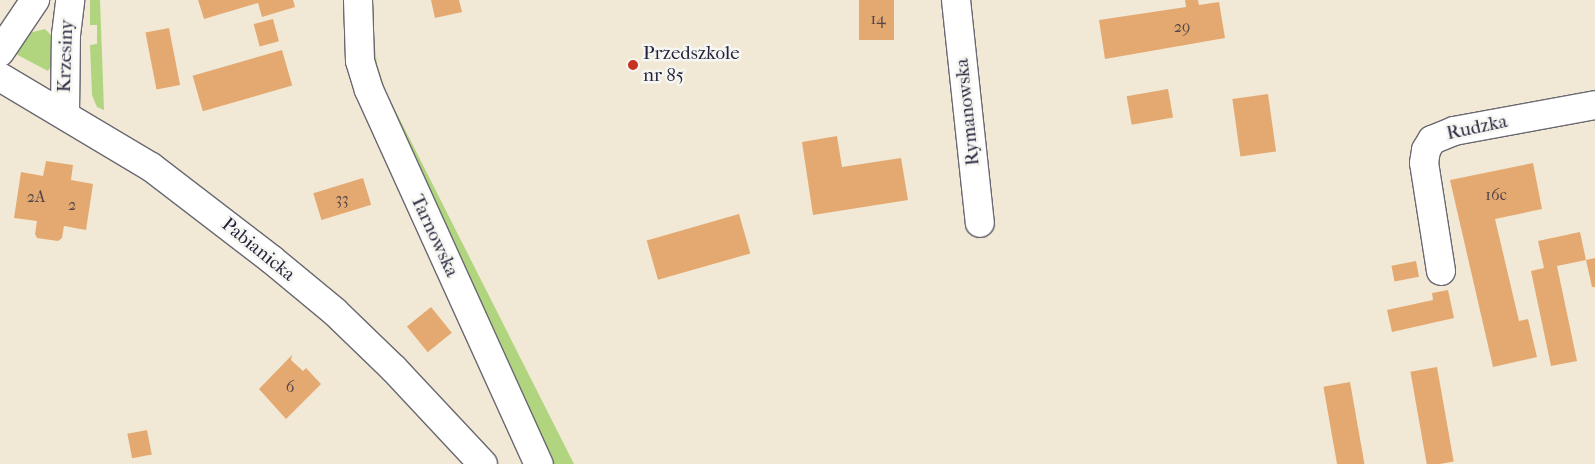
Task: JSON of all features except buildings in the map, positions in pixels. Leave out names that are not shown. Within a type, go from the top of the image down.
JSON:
[{"type":"street","points":[[0,52],[35,0]]},
{"type":"street","name":"Krzesiny","points":[[65,113],[66,35],[70,0]]},
{"type":"street","name":"Tarnowska","points":[[358,0],[360,61],[377,112],[539,464]]},
{"type":"street","name":"Rymanowska","points":[[956,0],[980,224]]},
{"type":"street","name":"Pabianicka","points":[[0,77],[65,113],[150,167],[208,209],[335,312],[394,369],[484,464]]},
{"type":"street","name":"Rudzka","points":[[1441,271],[1424,163],[1432,140],[1454,131],[1595,104]]},
{"type":"green space","points":[[90,0],[100,0],[104,110],[97,107],[92,95],[90,45],[97,44],[97,25],[90,25]]},
{"type":"green space","points":[[371,15],[377,64],[386,92],[574,464],[551,464],[373,72]]},
{"type":"green space","points":[[45,29],[53,37],[53,63],[48,71],[14,53],[29,33]]},
{"type":"place","name":"Przedszkole nr 85","points":[[633,65]]}]
